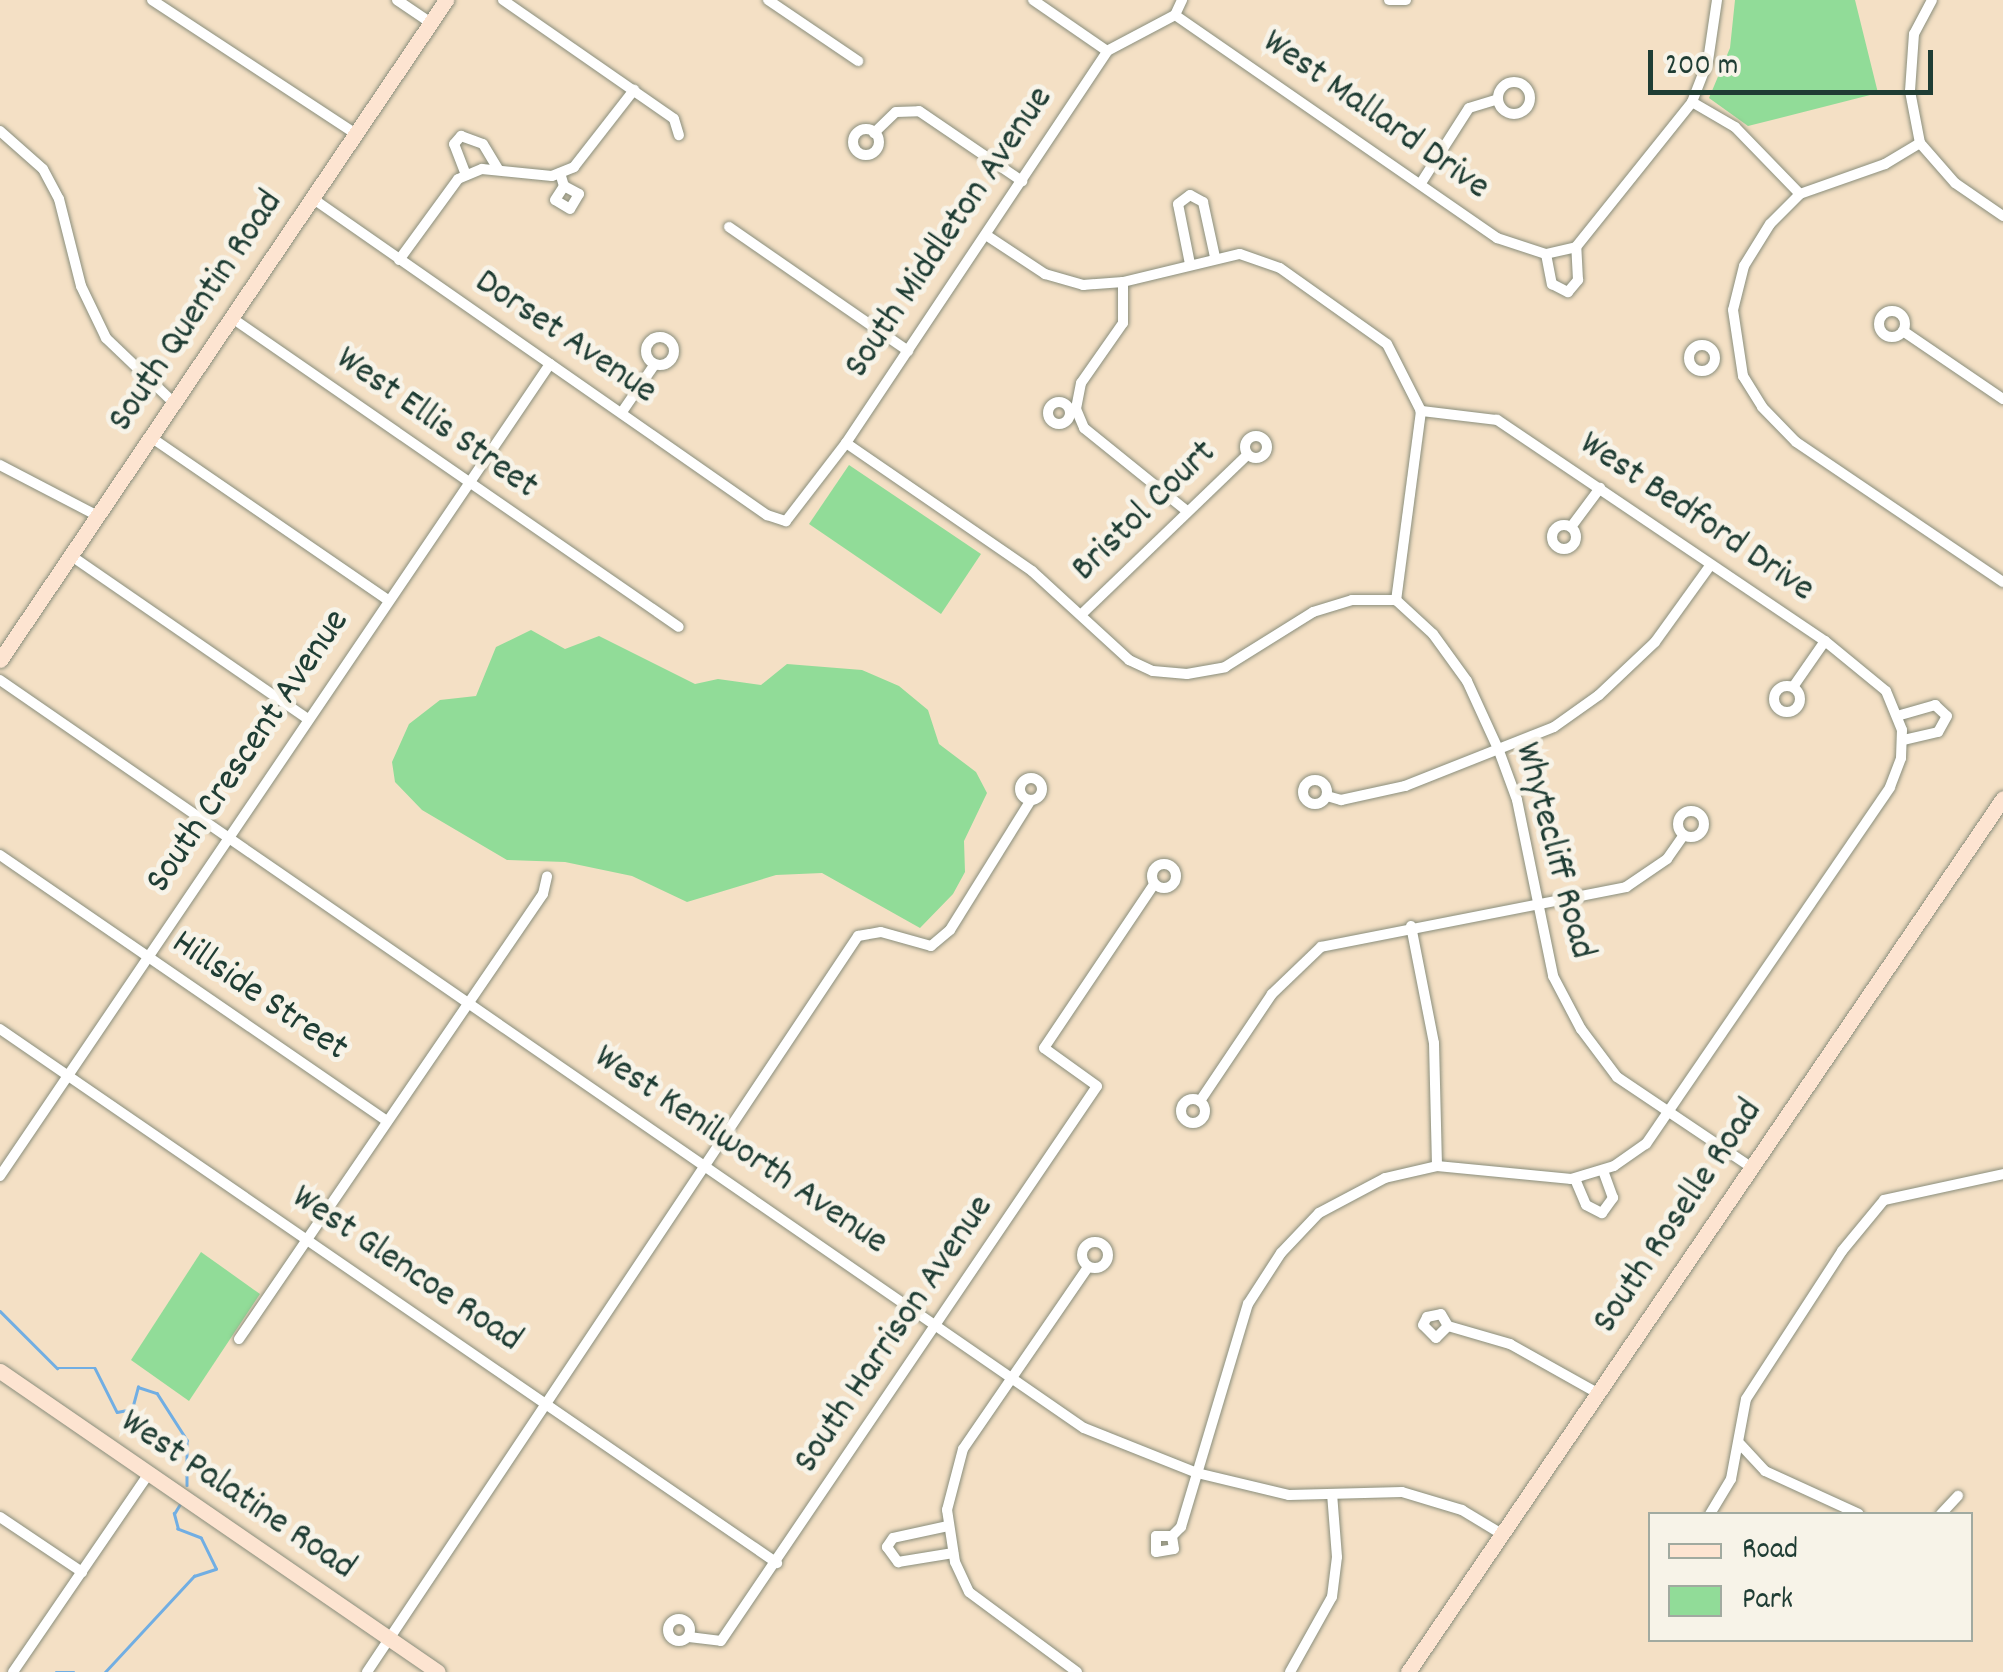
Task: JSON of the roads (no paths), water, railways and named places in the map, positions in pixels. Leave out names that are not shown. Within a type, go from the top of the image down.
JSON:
[{"type":"main road","name":"South Quentin Road","points":[[0,660],[446,0]]},
{"type":"main road","name":"South Roselle Road","points":[[1408,1672],[2003,798]]},
{"type":"main road","name":"West Palatine Road","points":[[0,1372],[438,1672]]},
{"type":"street","points":[[152,0],[356,134]]},
{"type":"street","points":[[397,0],[430,23]]},
{"type":"street","points":[[503,0],[674,119],[679,135]]},
{"type":"street","points":[[768,0],[858,60]]},
{"type":"street","points":[[1033,0],[1107,51]]},
{"type":"street","points":[[1175,15],[1182,0]]},
{"type":"street","points":[[1389,0],[1406,0]]},
{"type":"street","points":[[1576,247],[1578,280],[1568,292],[1552,284],[1546,254],[1576,247],[1692,102],[1708,61],[1718,0]]},
{"type":"street","points":[[1932,0],[1914,34],[1910,92],[1920,143],[1955,182],[2003,216]]},
{"type":"street","name":"South Middleton Avenue","points":[[786,520],[846,443],[1107,51],[1175,15]]},
{"type":"street","name":"West Mallard Drive","points":[[1175,15],[1497,238],[1546,254]]},
{"type":"street","points":[[400,260],[466,175],[498,169],[560,173],[599,140],[634,90]]},
{"type":"street","points":[[1421,182],[1469,108],[1498,99]]},
{"type":"street","points":[[1692,102],[1734,126],[1800,194]]},
{"type":"street","points":[[874,133],[896,112],[919,110],[1022,180]]},
{"type":"street","points":[[0,131],[24,147],[51,184],[81,286],[106,338],[175,404]]},
{"type":"street","points":[[466,175],[454,144],[461,136],[483,144],[498,169]]},
{"type":"street","points":[[1920,143],[1800,194],[1770,224],[1744,266],[1733,310],[1737,350],[1762,408],[1796,442],[2003,582]]},
{"type":"street","points":[[560,173],[564,186]]},
{"type":"street","points":[[1190,264],[1178,204],[1190,196],[1203,202],[1215,258]]},
{"type":"street","name":"Dorset Avenue","points":[[312,198],[772,518],[786,520]]},
{"type":"street","points":[[729,227],[908,351]]},
{"type":"street","points":[[846,443],[1084,612],[1129,660],[1187,674],[1225,667],[1312,612],[1352,600],[1396,600],[1420,411],[1387,344],[1280,268],[1240,254],[1122,282],[1084,285],[1044,274],[986,235]]},
{"type":"street","points":[[1122,282],[1123,323],[1081,382],[1073,410],[1084,428],[1187,511]]},
{"type":"street","name":"West Ellis Street","points":[[232,318],[679,627]]},
{"type":"street","points":[[1903,331],[2003,399]]},
{"type":"street","points":[[1714,356],[1737,350]]},
{"type":"street","name":"South Crescent Avenue","points":[[0,1176],[466,482],[550,364]]},
{"type":"street","points":[[622,412],[655,364]]},
{"type":"street","name":"West Bedford Drive","points":[[1420,411],[1497,420],[1600,488],[1879,682],[1903,735]]},
{"type":"street","points":[[152,438],[388,600]]},
{"type":"street","name":"Bristol Court","points":[[1084,612],[1247,455]]},
{"type":"street","points":[[0,465],[98,516]]},
{"type":"street","points":[[1571,527],[1600,488]]},
{"type":"street","points":[[70,556],[308,719]]},
{"type":"street","points":[[1327,796],[1341,800],[1405,786],[1554,726],[1599,696],[1655,642],[1709,567]]},
{"type":"street","name":"Whytecliff Road","points":[[1396,600],[1433,634],[1467,681],[1499,751],[1553,976],[1581,1029],[1617,1076],[1752,1167]]},
{"type":"street","points":[[1793,687],[1825,641]]},
{"type":"street","name":"West Kenilworth Avenue","points":[[0,680],[468,1003],[708,1162],[1084,1428],[1197,1473],[1290,1495],[1402,1492],[1462,1510],[1500,1533]]},
{"type":"street","points":[[1172,1536],[1197,1473],[1248,1304],[1281,1254],[1350,1193],[1437,1166],[1575,1178],[1603,1171],[1646,1144],[1671,1113],[1890,787],[1903,735],[1938,732],[1948,716],[1935,705],[1897,716]]},
{"type":"street","points":[[366,1672],[858,936],[881,932],[931,946],[950,930],[1030,800]]},
{"type":"street","points":[[1200,1101],[1272,994],[1301,962],[1350,937],[1626,887],[1667,859],[1684,835]]},
{"type":"street","name":"Hillside Street","points":[[0,855],[385,1120]]},
{"type":"street","points":[[239,1340],[542,894],[547,876]]},
{"type":"street","name":"South Harrison Avenue","points":[[689,1637],[721,1641],[1097,1086],[1044,1048],[1154,884]]},
{"type":"street","points":[[1411,926],[1434,1044],[1437,1166]]},
{"type":"street","name":"West Glencoe Road","points":[[0,1028],[777,1562]]},
{"type":"street","points":[[1575,1178],[1586,1205],[1602,1214],[1613,1198],[1603,1171]]},
{"type":"street","points":[[1711,1512],[1730,1479],[1746,1399],[1838,1258],[1884,1200],[2003,1174]]},
{"type":"street","points":[[1077,1672],[969,1592],[952,1553],[948,1526],[951,1483],[963,1449],[1088,1267]]},
{"type":"street","points":[[1448,1326],[1510,1344],[1599,1394]]},
{"type":"street","points":[[1740,1444],[1765,1470],[1855,1512]]},
{"type":"street","points":[[13,1672],[148,1475]]},
{"type":"street","points":[[1290,1672],[1332,1597],[1338,1557],[1332,1494]]},
{"type":"street","points":[[1943,1512],[1958,1496]]},
{"type":"street","points":[[0,1518],[82,1572]]},
{"type":"street","points":[[948,1526],[894,1538],[887,1546],[898,1562],[952,1553]]},
{"type":"waterway","points":[[0,1311],[57,1368],[95,1368],[117,1412],[132,1409],[138,1387],[157,1393],[187,1440],[187,1485]]},
{"type":"waterway","points":[[105,1672],[194,1576],[216,1569],[201,1538],[178,1529],[174,1514],[180,1504]]},
{"type":"waterway","points":[[56,1672],[74,1672]]}]
